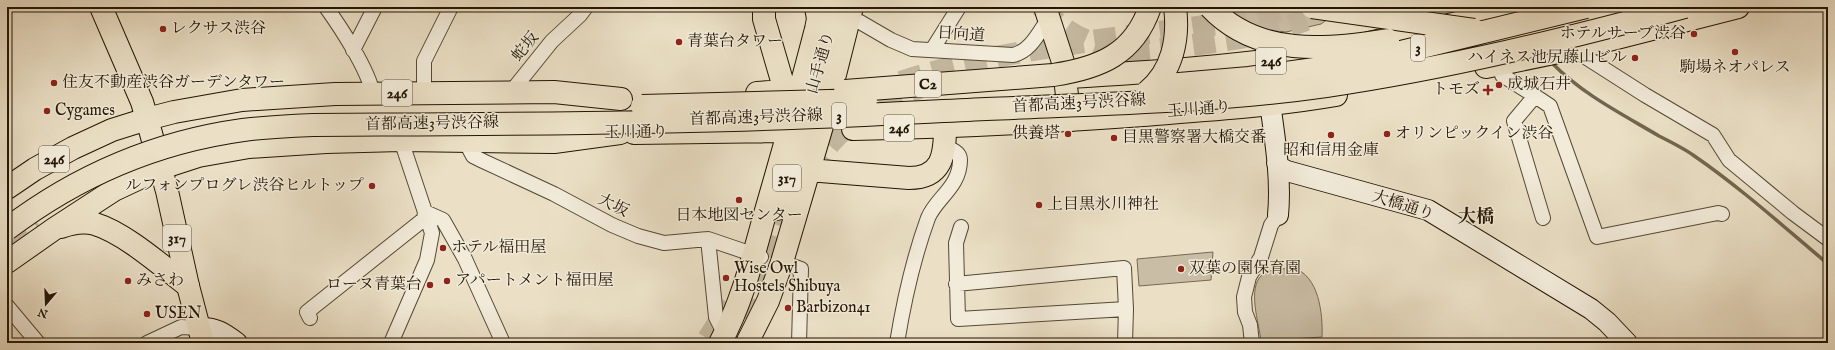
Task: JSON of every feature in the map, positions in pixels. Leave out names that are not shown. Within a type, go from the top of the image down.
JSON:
[{"type":"main road","name":"317","points":[[101,7],[142,102],[167,191],[188,286],[201,335]]},
{"type":"main road","points":[[764,7],[764,19],[785,91]]},
{"type":"main road","points":[[723,340],[737,306],[766,258],[808,59],[818,19],[816,7]]},
{"type":"main road","name":"C2","points":[[763,102],[812,94],[1053,75],[1080,70],[1110,59],[1125,48],[1140,30],[1150,7]]},
{"type":"main road","points":[[642,121],[740,125],[885,124],[1058,119],[1092,116],[1118,109],[1140,98],[1160,79],[1169,63],[1175,44],[1177,33],[1175,7]]},
{"type":"main road","points":[[1210,7],[1227,22],[1255,37],[1285,46],[1314,48],[1348,46],[1398,39],[1558,7]]},
{"type":"main road","points":[[1312,7],[1480,30],[1526,33],[1546,31],[1656,7]]},
{"type":"main road","name":"首都高速3号渋谷線","points":[[7,211],[41,188],[104,153],[152,135],[181,127],[234,117],[274,112],[555,109],[912,99],[1172,85],[1249,78],[1322,68],[1401,52],[1586,7]]},
{"type":"main road","name":"首都高速3号渋谷線","points":[[7,229],[67,188],[111,166],[157,149],[213,135],[243,130],[313,125],[798,118],[1168,100],[1262,93],[1324,86],[1415,71],[1522,48],[1686,7]]},
{"type":"main road","name":"玉川通り","points":[[554,134],[853,129],[945,136],[1070,120],[1270,105],[1449,75],[1573,50],[1738,7]]},
{"type":"main road","name":"246","points":[[556,99],[621,99],[1172,71],[1266,62],[1328,52],[1467,16],[1517,9]]},
{"type":"main road","name":"山手通り","points":[[800,169],[822,126],[852,13]]},
{"type":"main road","name":"山手通り","points":[[747,343],[768,301],[766,258],[800,169],[852,13]]},
{"type":"main road","points":[[1047,13],[1063,62],[1070,120]]},
{"type":"main road","name":"246","points":[[7,188],[73,148],[112,130],[147,119],[202,106],[242,100],[277,97],[373,94],[511,92],[554,92],[621,99]]},
{"type":"main road","name":"246","points":[[7,262],[51,226],[114,190],[161,168],[198,156],[249,147],[326,142],[401,140],[554,142],[620,133]]},
{"type":"main road","name":"317","points":[[800,169],[908,178],[924,177],[936,169],[943,152],[945,136]]},
{"type":"main road","name":"246","points":[[51,226],[72,223],[87,223],[108,230],[134,246],[188,286]]},
{"type":"main road","points":[[7,253],[51,226]]},
{"type":"street","points":[[353,50],[375,7]]},
{"type":"street","points":[[424,93],[424,61],[451,7]]},
{"type":"street","name":"蛇坂","points":[[511,92],[552,41],[580,15],[586,7]]},
{"type":"street","points":[[932,50],[959,7]]},
{"type":"street","points":[[327,8],[371,83],[373,94]]},
{"type":"street","name":"日向道","points":[[852,13],[891,40],[912,49],[1013,55],[1022,53],[1033,42],[1047,13]]},
{"type":"street","points":[[1573,50],[1713,135],[1729,160],[1793,213],[1828,239]]},
{"type":"street","points":[[1252,343],[1250,325],[1245,312],[1244,297],[1249,277],[1260,257],[1271,225],[1278,215],[1280,200],[1266,62]]},
{"type":"street","points":[[1500,64],[1502,75],[1550,106],[1597,237],[1718,212],[1722,214]]},
{"type":"street","points":[[1535,96],[1514,120],[1543,218]]},
{"type":"street","points":[[897,343],[905,292],[928,218],[950,188],[959,166],[959,155],[950,150],[945,136]]},
{"type":"street","points":[[392,343],[411,299],[430,248],[432,233],[401,140]]},
{"type":"street","name":"大坂","points":[[465,141],[473,156],[554,194],[612,225],[638,236],[664,243],[708,239],[801,269],[799,343]]},
{"type":"street","name":"大橋通り","points":[[1277,163],[1287,172],[1428,210],[1591,309],[1607,322],[1627,343]]},
{"type":"street","points":[[310,318],[307,312],[424,219],[425,212]]},
{"type":"street","points":[[425,212],[443,220],[464,259],[503,343]]},
{"type":"street","points":[[961,227],[956,238],[958,319],[1126,309]]},
{"type":"street","points":[[708,239],[716,317],[723,340]]},
{"type":"street","points":[[956,284],[1124,268],[1126,309],[1125,343]]},
{"type":"street","points":[[7,306],[38,343]]},
{"type":"street","points":[[147,343],[180,327],[201,335],[207,327],[221,331],[237,343]]},
{"type":"shaded area","points":[[1207,7],[1344,7],[1321,24],[1286,32],[1260,29]]},
{"type":"shaded area","points":[[1213,252],[1211,280],[1139,286],[1137,259]]},
{"type":"shaded area","points":[[1293,268],[1302,272],[1309,278],[1318,296],[1322,318],[1322,337],[1261,341],[1255,306],[1255,288],[1258,281],[1265,273]]},
{"type":"waterway","points":[[1552,63],[1589,94],[1631,120],[1685,150],[1711,168],[1762,208],[1828,264]]},
{"type":"tunnel","points":[[1042,7],[1057,23],[1075,35],[1106,48],[1125,51],[1155,50],[1227,40],[1275,30],[1306,20]]},
{"type":"tunnel","points":[[901,82],[941,70],[1021,52],[1103,39],[1225,23],[1256,17],[1290,7]]},
{"type":"tunnel","points":[[810,172],[819,157],[831,143],[843,130],[857,119],[871,109],[887,101],[920,88]]},
{"type":"tunnel","points":[[741,317],[759,280],[791,190]]},
{"type":"tunnel","points":[[7,242],[36,221]]},
{"type":"tunnel","points":[[708,339],[730,304]]},
{"type":"place","name":"レクサス渋谷","points":[[163,29]]},
{"type":"place","name":"ホテルサーブ渋谷","points":[[1694,34]]},
{"type":"place","name":"青葉台タワー","points":[[679,42]]},
{"type":"place","name":"駒場ネオパレス","points":[[1735,52]]},
{"type":"place","name":"ハイネス池尻藤山ビル","points":[[1635,58]]},
{"type":"place","name":"住友不動産渋谷ガーデンタワー","points":[[54,83]]},
{"type":"place","name":"成城石井","points":[[1499,85]]},
{"type":"place","name":"トモズ","points":[[1488,90]]},
{"type":"place","name":"Cygames","points":[[47,111]]},
{"type":"place","name":"供養塔","points":[[1068,134]]},
{"type":"place","name":"オリンピックイン渋谷","points":[[1387,134]]},
{"type":"place","name":"昭和信用金庫","points":[[1331,135]]},
{"type":"place","name":"目黒警察署大橋交番","points":[[1114,138]]},
{"type":"place","name":"ルフォンプログレ渋谷ヒルトップ","points":[[372,186]]},
{"type":"place","name":"日本地図センター","points":[[739,200]]},
{"type":"place","name":"上目黒氷川神社","points":[[1039,205]]},
{"type":"place","name":"ホテル福田屋","points":[[443,248]]},
{"type":"place","name":"双葉の園保育園","points":[[1181,269]]},
{"type":"place","name":"Wise Owl Hostels Shibuya","points":[[726,278]]},
{"type":"place","name":"みさわ","points":[[128,281]]},
{"type":"place","name":"アパートメント福田屋","points":[[447,281]]},
{"type":"place","name":"ローヌ青葉台","points":[[430,285]]},
{"type":"place","name":"Barbizon41","points":[[788,308]]},
{"type":"place","name":"USEN","points":[[147,314]]},
{"type":"district","name":"大橋","points":[[1476,217]]}]
